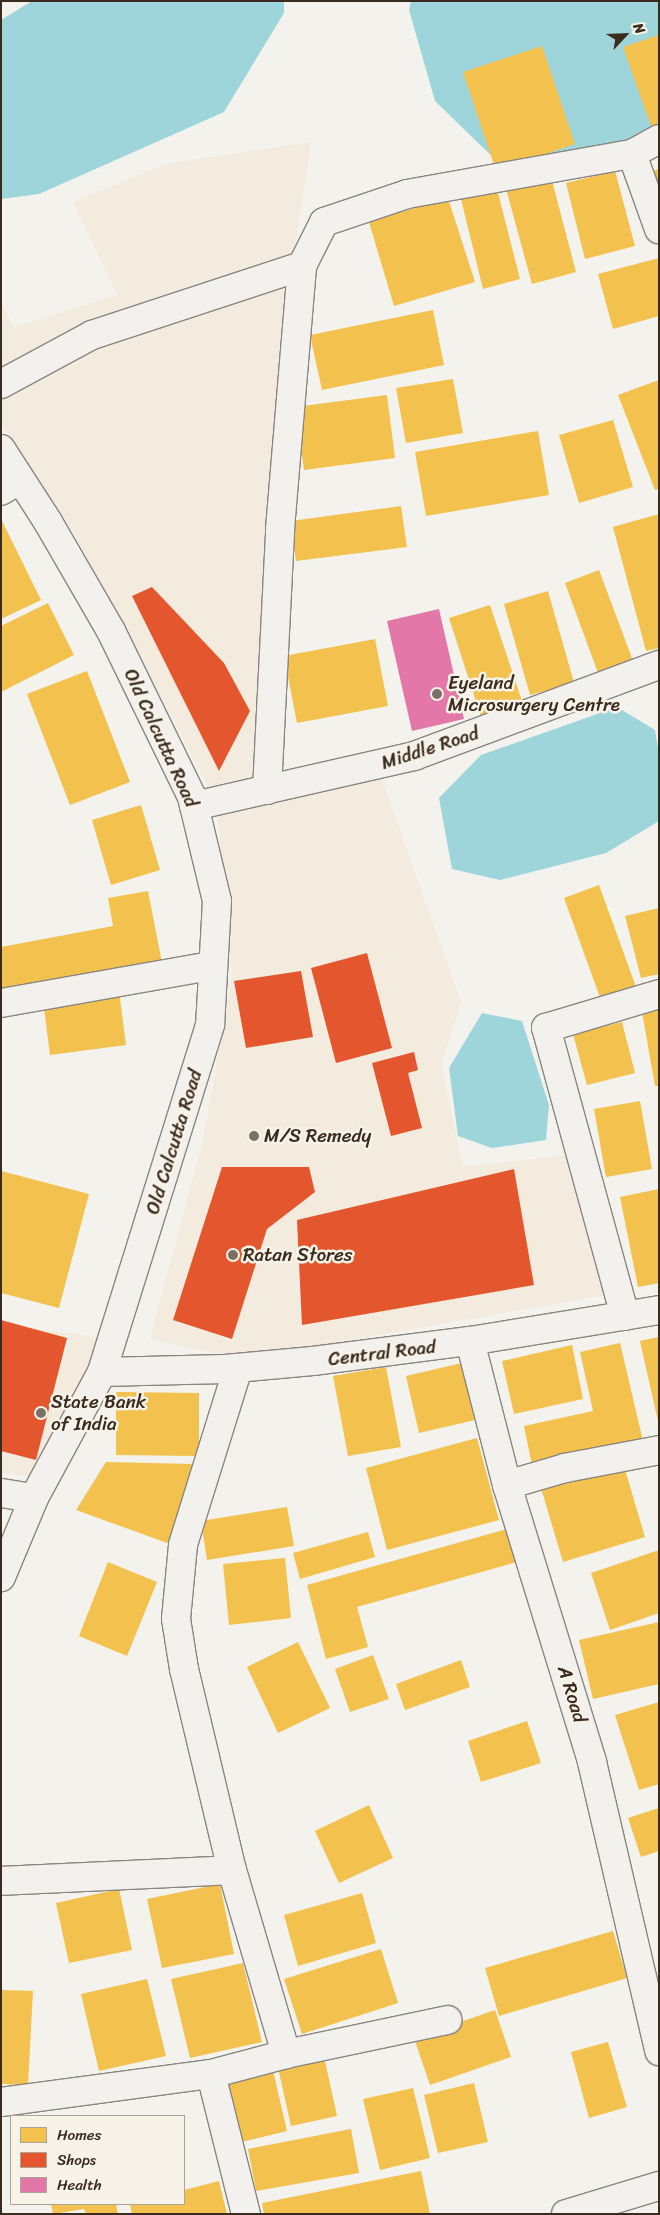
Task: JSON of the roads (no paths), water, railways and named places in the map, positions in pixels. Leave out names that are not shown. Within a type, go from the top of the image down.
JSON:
[{"type":"street","points":[[267,790],[280,529],[302,266],[324,222],[407,194],[632,154],[659,139]]},
{"type":"street","points":[[632,154],[659,229]]},
{"type":"street","points":[[1,384],[92,336],[302,266]]},
{"type":"street","name":"Old Calcutta Road","points":[[1,449],[11,485],[110,631],[194,806],[217,901],[210,1025],[102,1372],[34,1498],[1,1577]]},
{"type":"street","name":"Middle Road","points":[[194,806],[414,756],[659,666]]},
{"type":"street","points":[[1,1003],[212,966]]},
{"type":"street","points":[[625,1316],[546,1028],[659,994]]},
{"type":"street","name":"Central Road","points":[[102,1372],[238,1368],[470,1342],[659,1310]]},
{"type":"street","name":"A Road","points":[[470,1342],[507,1485],[592,1762],[659,2051]]},
{"type":"street","points":[[238,1368],[183,1545],[176,1619],[184,1669],[232,1870],[286,2054]]},
{"type":"street","points":[[507,1485],[565,1468],[659,1450]]},
{"type":"street","points":[[1,1493],[34,1498]]},
{"type":"street","points":[[1,1881],[232,1870]]},
{"type":"street","points":[[1,2102],[212,2074],[286,2054],[447,2020]]},
{"type":"street","points":[[212,2074],[246,2214]]},
{"type":"street","points":[[566,2214],[659,2186]]},
{"type":"water","points":[[32,1],[284,1],[284,13],[224,112],[39,194],[1,199],[1,20]]},
{"type":"water","points":[[411,1],[659,1],[659,139],[505,169],[435,101],[409,10]]},
{"type":"water","points":[[617,707],[655,730],[659,754],[659,821],[606,853],[500,880],[452,869],[439,798],[481,755]]},
{"type":"water","points":[[482,1013],[522,1021],[549,1105],[546,1140],[492,1148],[458,1136],[449,1068]]},
{"type":"place","name":"Eyeland Microsurgery Centre","points":[[437,694]]},
{"type":"place","name":"M/S Remedy","points":[[254,1136]]},
{"type":"place","name":"Ratan Stores","points":[[233,1255]]},
{"type":"place","name":"State Bank of India","points":[[41,1413]]}]
